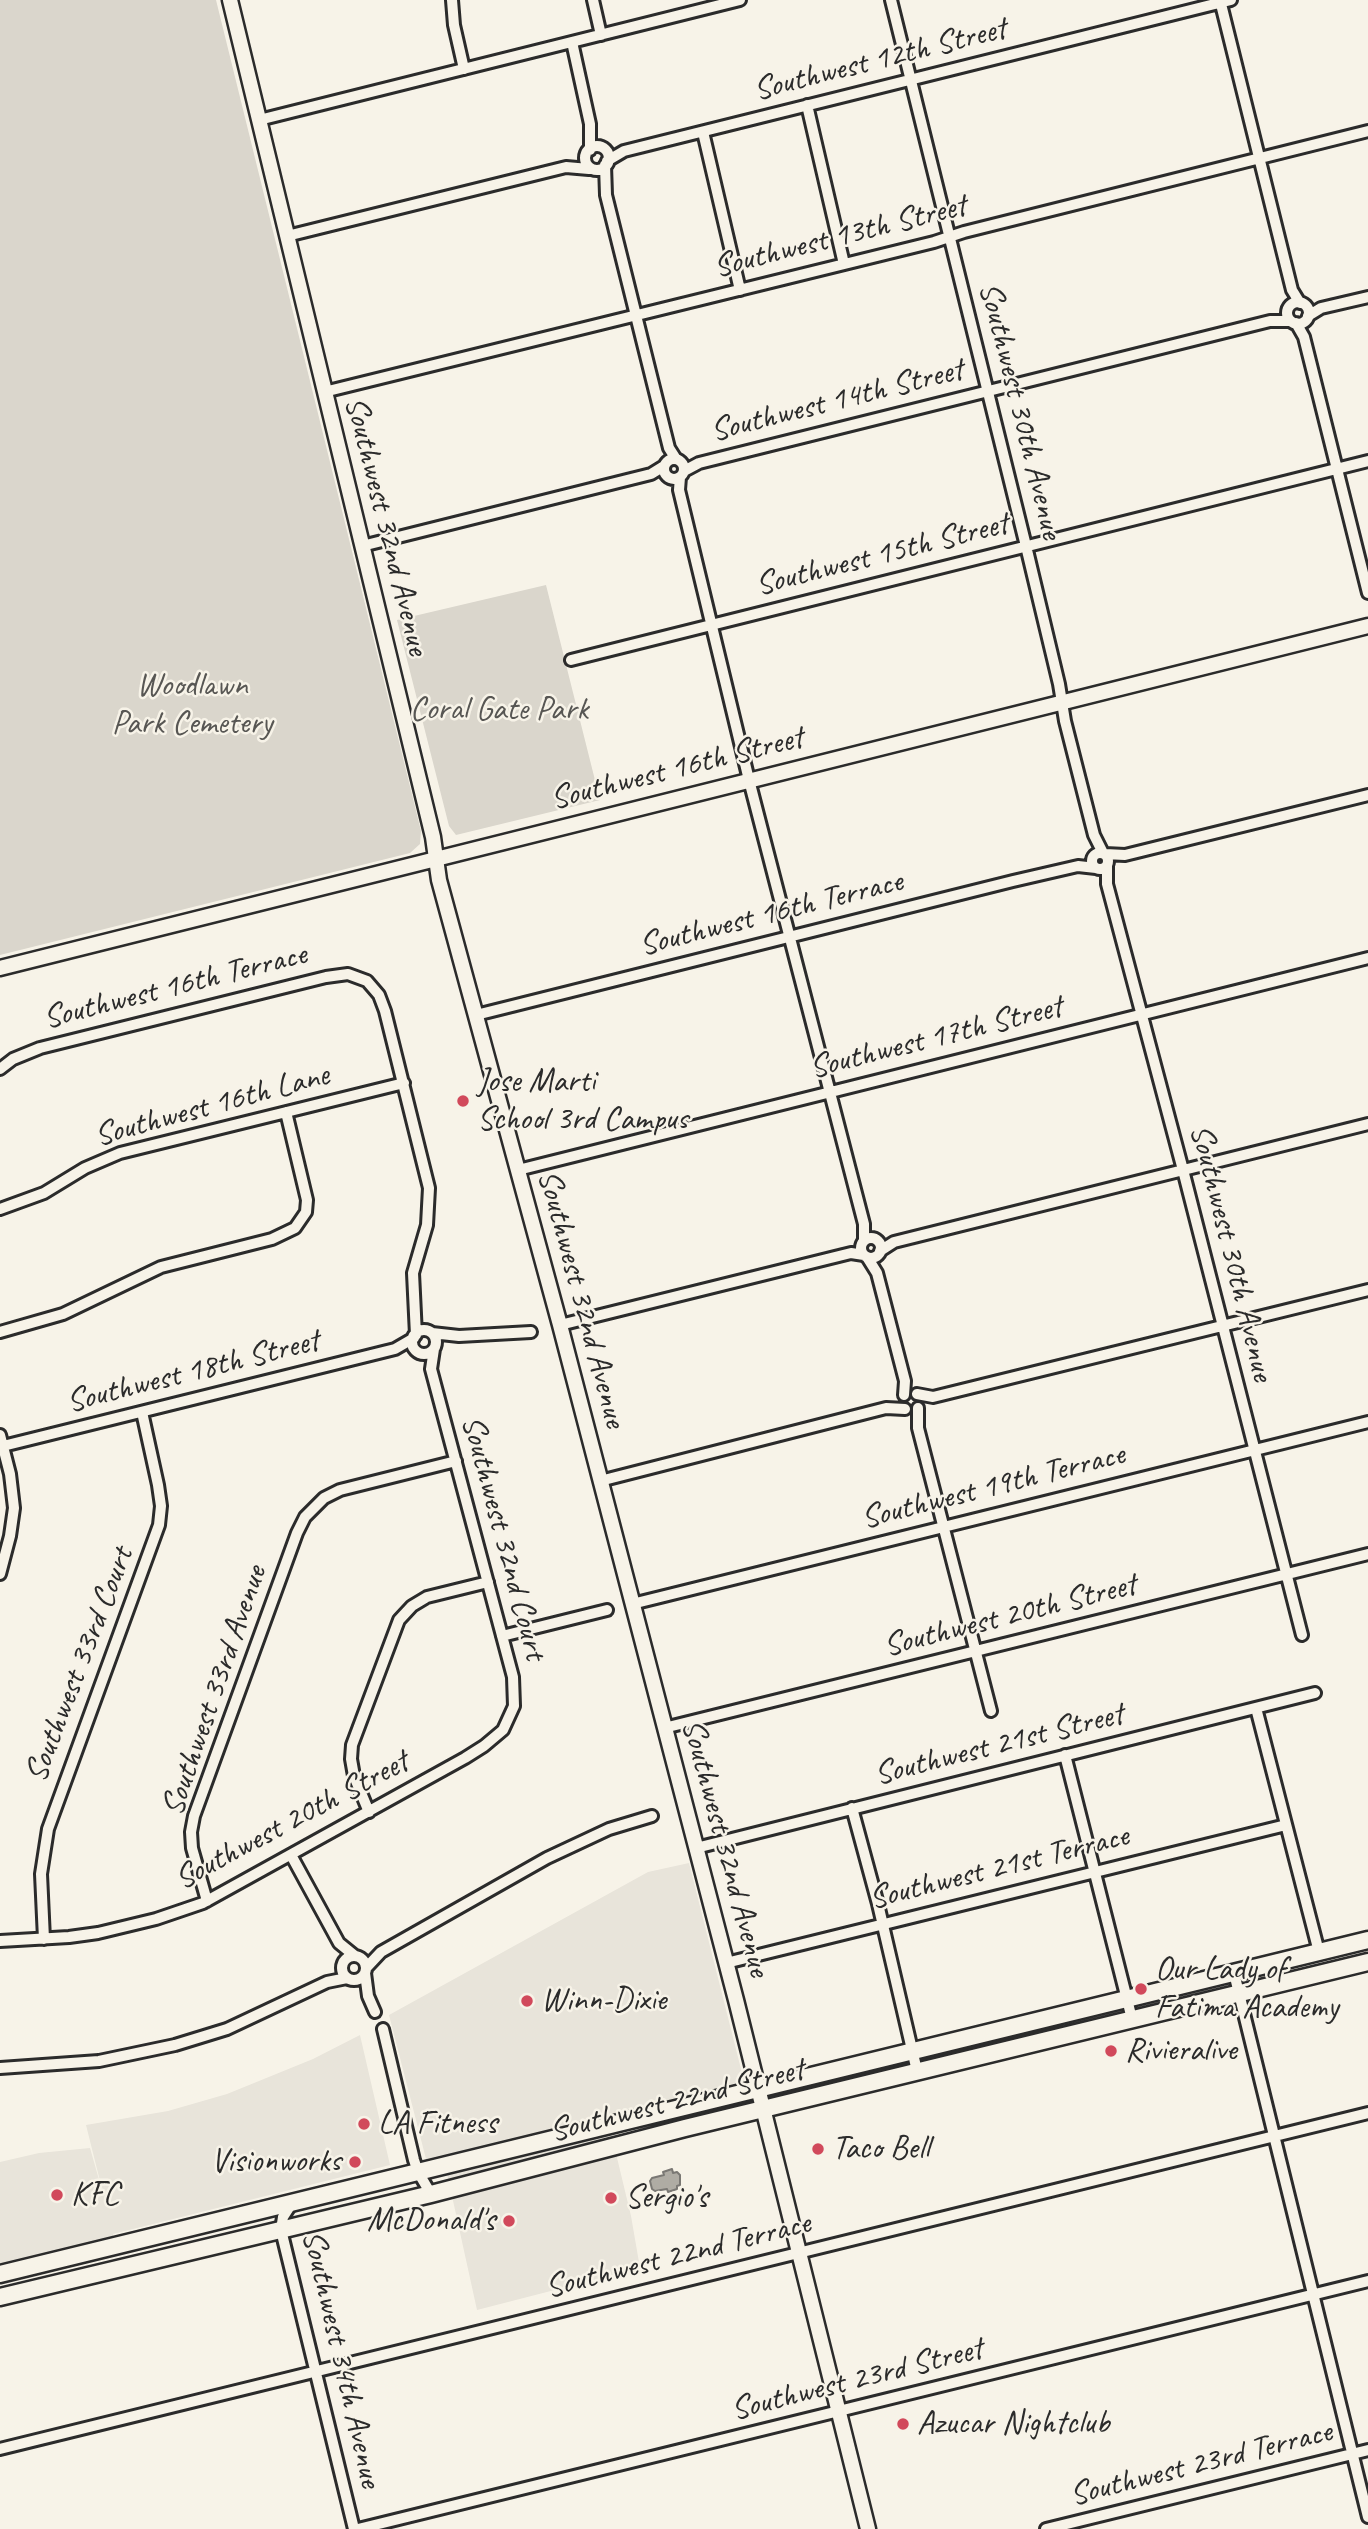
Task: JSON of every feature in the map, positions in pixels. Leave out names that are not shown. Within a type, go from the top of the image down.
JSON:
[{"type":"main road","name":"Southwest 22nd Street","points":[[0,2274],[1368,1940]]},
{"type":"main road","points":[[1319,1952],[1324,1972]]},
{"type":"main road","name":"Southwest 22nd Street","points":[[0,2297],[431,2194],[763,2109],[1368,1962]]},
{"type":"main road","points":[[529,2169],[530,2145]]},
{"type":"street","name":"Southwest 32nd Avenue","points":[[230,0],[433,837],[439,880],[560,1325],[726,1963],[868,2529]]},
{"type":"street","points":[[452,0],[454,25],[464,69]]},
{"type":"street","points":[[593,0],[601,34]]},
{"type":"street","points":[[259,120],[740,0]]},
{"type":"street","name":"Southwest 30th Avenue","points":[[891,0],[1026,546],[1100,861],[1183,1170],[1302,1635]]},
{"type":"street","points":[[1224,1],[1259,158],[1368,593]]},
{"type":"street","name":"Southwest 12th Street","points":[[606,163],[624,151],[1224,1]]},
{"type":"street","points":[[572,42],[590,124],[586,163],[604,187]]},
{"type":"street","points":[[807,105],[844,264]]},
{"type":"street","points":[[590,124],[609,155],[604,187],[749,780],[869,1240]]},
{"type":"street","points":[[703,131],[740,290]]},
{"type":"street","name":"Southwest 13th Street","points":[[324,391],[740,290],[1368,131]]},
{"type":"street","points":[[566,167],[589,151],[604,147]]},
{"type":"street","name":"Southwest 12th Street","points":[[604,147],[624,151]]},
{"type":"street","points":[[287,236],[566,167],[597,170],[606,163]]},
{"type":"street","name":"Southwest 14th Street","points":[[674,469],[693,467],[696,463],[1368,296]]},
{"type":"street","name":"Southwest 15th Street","points":[[571,660],[1368,461]]},
{"type":"street","points":[[362,546],[674,469]]},
{"type":"street","name":"Southwest 16th Street","points":[[0,968],[1368,626]]},
{"type":"street","name":"Southwest 16th Terrace","points":[[476,1015],[1368,795]]},
{"type":"street","name":"Southwest 17th Street","points":[[518,1170],[1368,958]]},
{"type":"street","name":"Southwest 16th Terrace","points":[[0,1069],[20,1055],[40,1048],[326,976],[348,974],[367,981],[376,990],[382,1002],[404,1083]]},
{"type":"street","points":[[404,1083],[430,1193],[427,1225],[413,1273],[416,1311],[413,1345],[419,1352],[428,1353],[459,1336]]},
{"type":"street","name":"Southwest 16th Lane","points":[[0,1209],[44,1193],[96,1163],[120,1153],[404,1083]]},
{"type":"street","points":[[0,1332],[63,1314],[161,1267],[290,1232],[300,1223],[306,1212],[306,1193],[286,1112]]},
{"type":"street","points":[[560,1325],[851,1253],[873,1254],[894,1242],[1368,1124]]},
{"type":"street","points":[[869,1240],[861,1249],[873,1254]]},
{"type":"street","points":[[869,1240],[880,1244],[873,1254],[876,1271],[991,1711]]},
{"type":"street","points":[[851,1253],[869,1240],[894,1242]]},
{"type":"street","points":[[600,1480],[1368,1290]]},
{"type":"street","points":[[416,1311],[436,1339],[435,1348]]},
{"type":"street","points":[[415,1336],[422,1331],[459,1336],[531,1332]]},
{"type":"street","name":"Southwest 18th Street","points":[[2,1440],[142,1412],[396,1349],[415,1336]]},
{"type":"street","name":"Southwest 32nd Court","points":[[431,1369],[435,1348]]},
{"type":"street","name":"Southwest 18th Street","points":[[396,1349],[419,1352]]},
{"type":"street","name":"Southwest 32nd Court","points":[[419,1352],[431,1369],[515,1689],[514,1706],[508,1721]]},
{"type":"street","name":"Southwest 33rd Court","points":[[44,1939],[41,1874],[46,1838],[159,1525],[159,1485],[142,1412]]},
{"type":"street","name":"Southwest 19th Terrace","points":[[632,1604],[1368,1422]]},
{"type":"street","points":[[0,1574],[14,1508],[2,1440]]},
{"type":"street","name":"Southwest 33rd Avenue","points":[[207,1901],[192,1848],[194,1816],[305,1517],[316,1503],[340,1490],[456,1461]]},
{"type":"street","name":"Southwest 20th Street","points":[[664,1728],[1368,1554]]},
{"type":"street","points":[[369,1812],[354,1776],[352,1745],[399,1620],[412,1606],[427,1597],[488,1582]]},
{"type":"street","points":[[502,1636],[607,1610]]},
{"type":"street","name":"Southwest 21st Street","points":[[696,1848],[1315,1693]]},
{"type":"street","points":[[1256,1708],[1319,1952]]},
{"type":"street","name":"Southwest 20th Street","points":[[0,1941],[44,1939],[119,1929],[172,1915],[207,1901],[484,1746],[499,1734],[508,1721]]},
{"type":"street","points":[[1065,1755],[1132,2019]]},
{"type":"street","points":[[852,1808],[917,2071]]},
{"type":"street","points":[[327,1982],[348,1957],[378,1954],[566,1849],[609,1829],[652,1816]]},
{"type":"street","name":"Southwest 21st Terrace","points":[[726,1963],[1286,1825]]},
{"type":"street","points":[[291,1855],[339,1943],[342,1964],[350,1979],[368,1996],[376,2012]]},
{"type":"street","points":[[339,1943],[364,1961],[368,1996]]},
{"type":"street","points":[[0,2068],[99,2061],[175,2045],[227,2029],[327,1982],[360,1979],[378,1954]]},
{"type":"street","points":[[1234,1973],[1368,2517]]},
{"type":"street","points":[[383,2029],[418,2172],[431,2194]]},
{"type":"street","name":"Southwest 22nd Terrace","points":[[0,2449],[1368,2113]]},
{"type":"street","name":"Southwest 34th Avenue","points":[[292,2203],[283,2217],[281,2230],[356,2529]]},
{"type":"street","name":"Southwest 23rd Street","points":[[356,2529],[1368,2281]]},
{"type":"street","name":"Southwest 23rd Terrace","points":[[1046,2529],[1368,2450]]},
{"type":"shaded area","points":[[689,1863],[744,2081],[607,2116],[631,2216],[640,2268],[477,2310],[443,2155],[426,2159],[389,2015],[648,1872]]},
{"type":"shaded area","points":[[360,2035],[390,2165],[113,2234],[113,2238],[0,2266],[0,2162],[39,2153],[90,2148],[104,2197],[86,2125],[168,2111],[227,2094],[313,2059]]},
{"type":"shaded area","points":[[672,2169],[673,2173],[680,2175],[677,2189],[668,2192],[667,2189],[652,2189],[652,2178],[664,2175],[663,2172]]},
{"type":"green space","name":"Woodlawn Park Cemetery","points":[[0,0],[216,0],[421,831],[420,844],[410,853],[0,955]]},
{"type":"green space","name":"Coral Gate Park","points":[[546,585],[600,800],[456,835],[449,826],[397,620]]},
{"type":"place","name":"Jose Marti School 3rd Campus","points":[[463,1101]]},
{"type":"place","name":"Our Lady of Fatima Academy","points":[[1141,1989]]},
{"type":"place","name":"Winn-Dixie","points":[[527,2001]]},
{"type":"place","name":"Rivieralive","points":[[1111,2051]]},
{"type":"place","name":"LA Fitness","points":[[364,2124]]},
{"type":"place","name":"Taco Bell","points":[[818,2149]]},
{"type":"place","name":"Visionworks","points":[[355,2162]]},
{"type":"place","name":"KFC","points":[[57,2195]]},
{"type":"place","name":"Sergio's","points":[[611,2198]]},
{"type":"place","name":"McDonald's","points":[[509,2221]]},
{"type":"place","name":"Azucar Nightclub","points":[[903,2424]]}]
